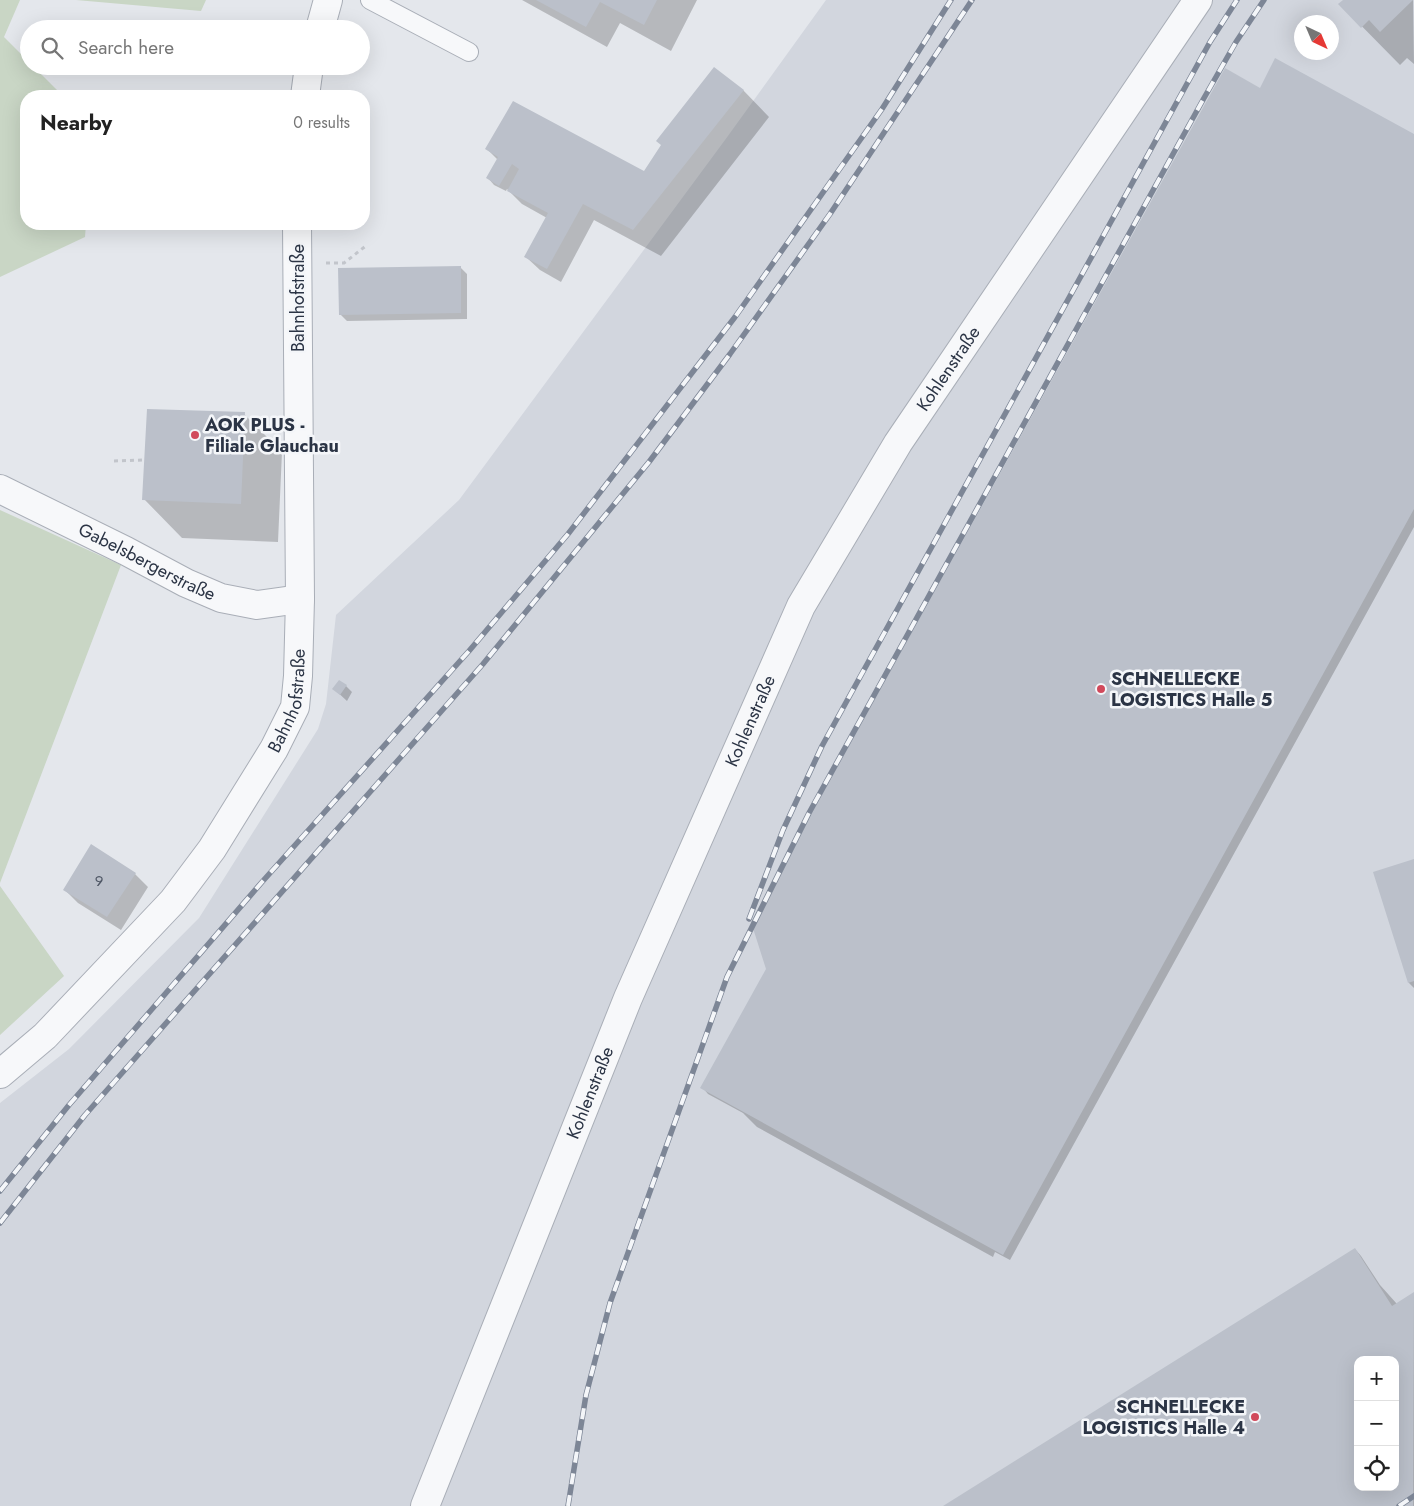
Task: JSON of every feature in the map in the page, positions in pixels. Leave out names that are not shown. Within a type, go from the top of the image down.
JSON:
[{"type":"street","points":[[322,20],[328,0]]},
{"type":"street","name":"Kohlenstraße","points":[[424,1506],[628,998],[800,606],[898,443],[1198,0]]},
{"type":"street","points":[[306,90],[308,75]]},
{"type":"street","name":"Bahnhofstraße","points":[[0,1074],[45,1036],[173,901],[212,849],[274,748],[295,707],[298,676],[300,599],[297,230]]},
{"type":"street","name":"Gabelsbergerstraße","points":[[0,489],[186,583],[221,598],[257,606],[300,599]]},
{"type":"lane","points":[[370,0],[469,52]]},
{"type":"path","points":[[298,264],[344,263],[367,246]]},
{"type":"path","points":[[114,461],[144,460]]},
{"type":"shaded area","points":[[826,0],[1414,0],[1414,1506],[0,1506],[0,1103],[69,1049],[199,918],[318,729],[326,704],[336,615],[459,500]]},
{"type":"green space","points":[[0,0],[20,0],[4,37],[20,53],[20,75],[42,75],[57,90],[20,90],[20,230],[86,230],[85,237],[0,277]]},
{"type":"green space","points":[[76,0],[206,0],[201,11]]},
{"type":"green space","points":[[0,510],[121,565],[0,883]]},
{"type":"green space","points":[[0,886],[64,976],[0,1035]]},
{"type":"building","points":[[536,0],[657,0],[644,25],[600,2],[586,27]]},
{"type":"building","points":[[1343,0],[1413,0],[1380,32],[1369,20],[1361,28],[1338,4]]},
{"type":"building","name":"SCHNELLECKE LOGISTICS Halle 5","points":[[1275,58],[1414,134],[1414,509],[1003,1255],[700,1088],[766,969],[751,922],[1225,68],[1260,88]]},
{"type":"building","points":[[714,67],[744,90],[633,230],[583,204],[547,269],[524,257],[548,213],[507,191],[519,169],[512,164],[499,186],[486,178],[498,157],[485,149],[513,101],[644,171],[661,145],[656,141]]},
{"type":"building","points":[[461,266],[461,313],[339,315],[338,268]]},
{"type":"building","name":"AOK PLUS - Filiale Glauchau","points":[[147,409],[245,412],[241,504],[142,500]]},
{"type":"building","points":[[339,680],[347,685],[340,695],[332,689]]},
{"type":"building","points":[[91,844],[136,873],[107,917],[63,890]]},
{"type":"building","points":[[1414,859],[1414,981],[1408,983],[1373,872]]},
{"type":"building","name":"SCHNELLECKE LOGISTICS Halle 4","points":[[1355,1248],[1392,1306],[1414,1292],[1413,1506],[943,1506]]},
{"type":"railway","points":[[0,1191],[69,1105],[262,882],[469,651],[568,534],[735,317],[882,109],[951,0]]},
{"type":"railway","points":[[0,1223],[85,1115],[483,664],[649,462],[730,354],[830,214],[972,0]]},
{"type":"railway","points":[[749,919],[783,830],[822,746],[1210,42],[1237,0]]},
{"type":"railway","points":[[568,1506],[586,1395],[610,1303],[727,977],[809,813],[1204,98],[1236,42],[1264,0]]},
{"type":"railway","points":[[1399,1506],[1414,1496]]},
{"type":"place","name":"AOK PLUS - Filiale Glauchau","points":[[195,435]]},
{"type":"place","name":"SCHNELLECKE LOGISTICS Halle 5","points":[[1101,689]]},
{"type":"place","name":"SCHNELLECKE LOGISTICS Halle 4","points":[[1255,1417]]}]
